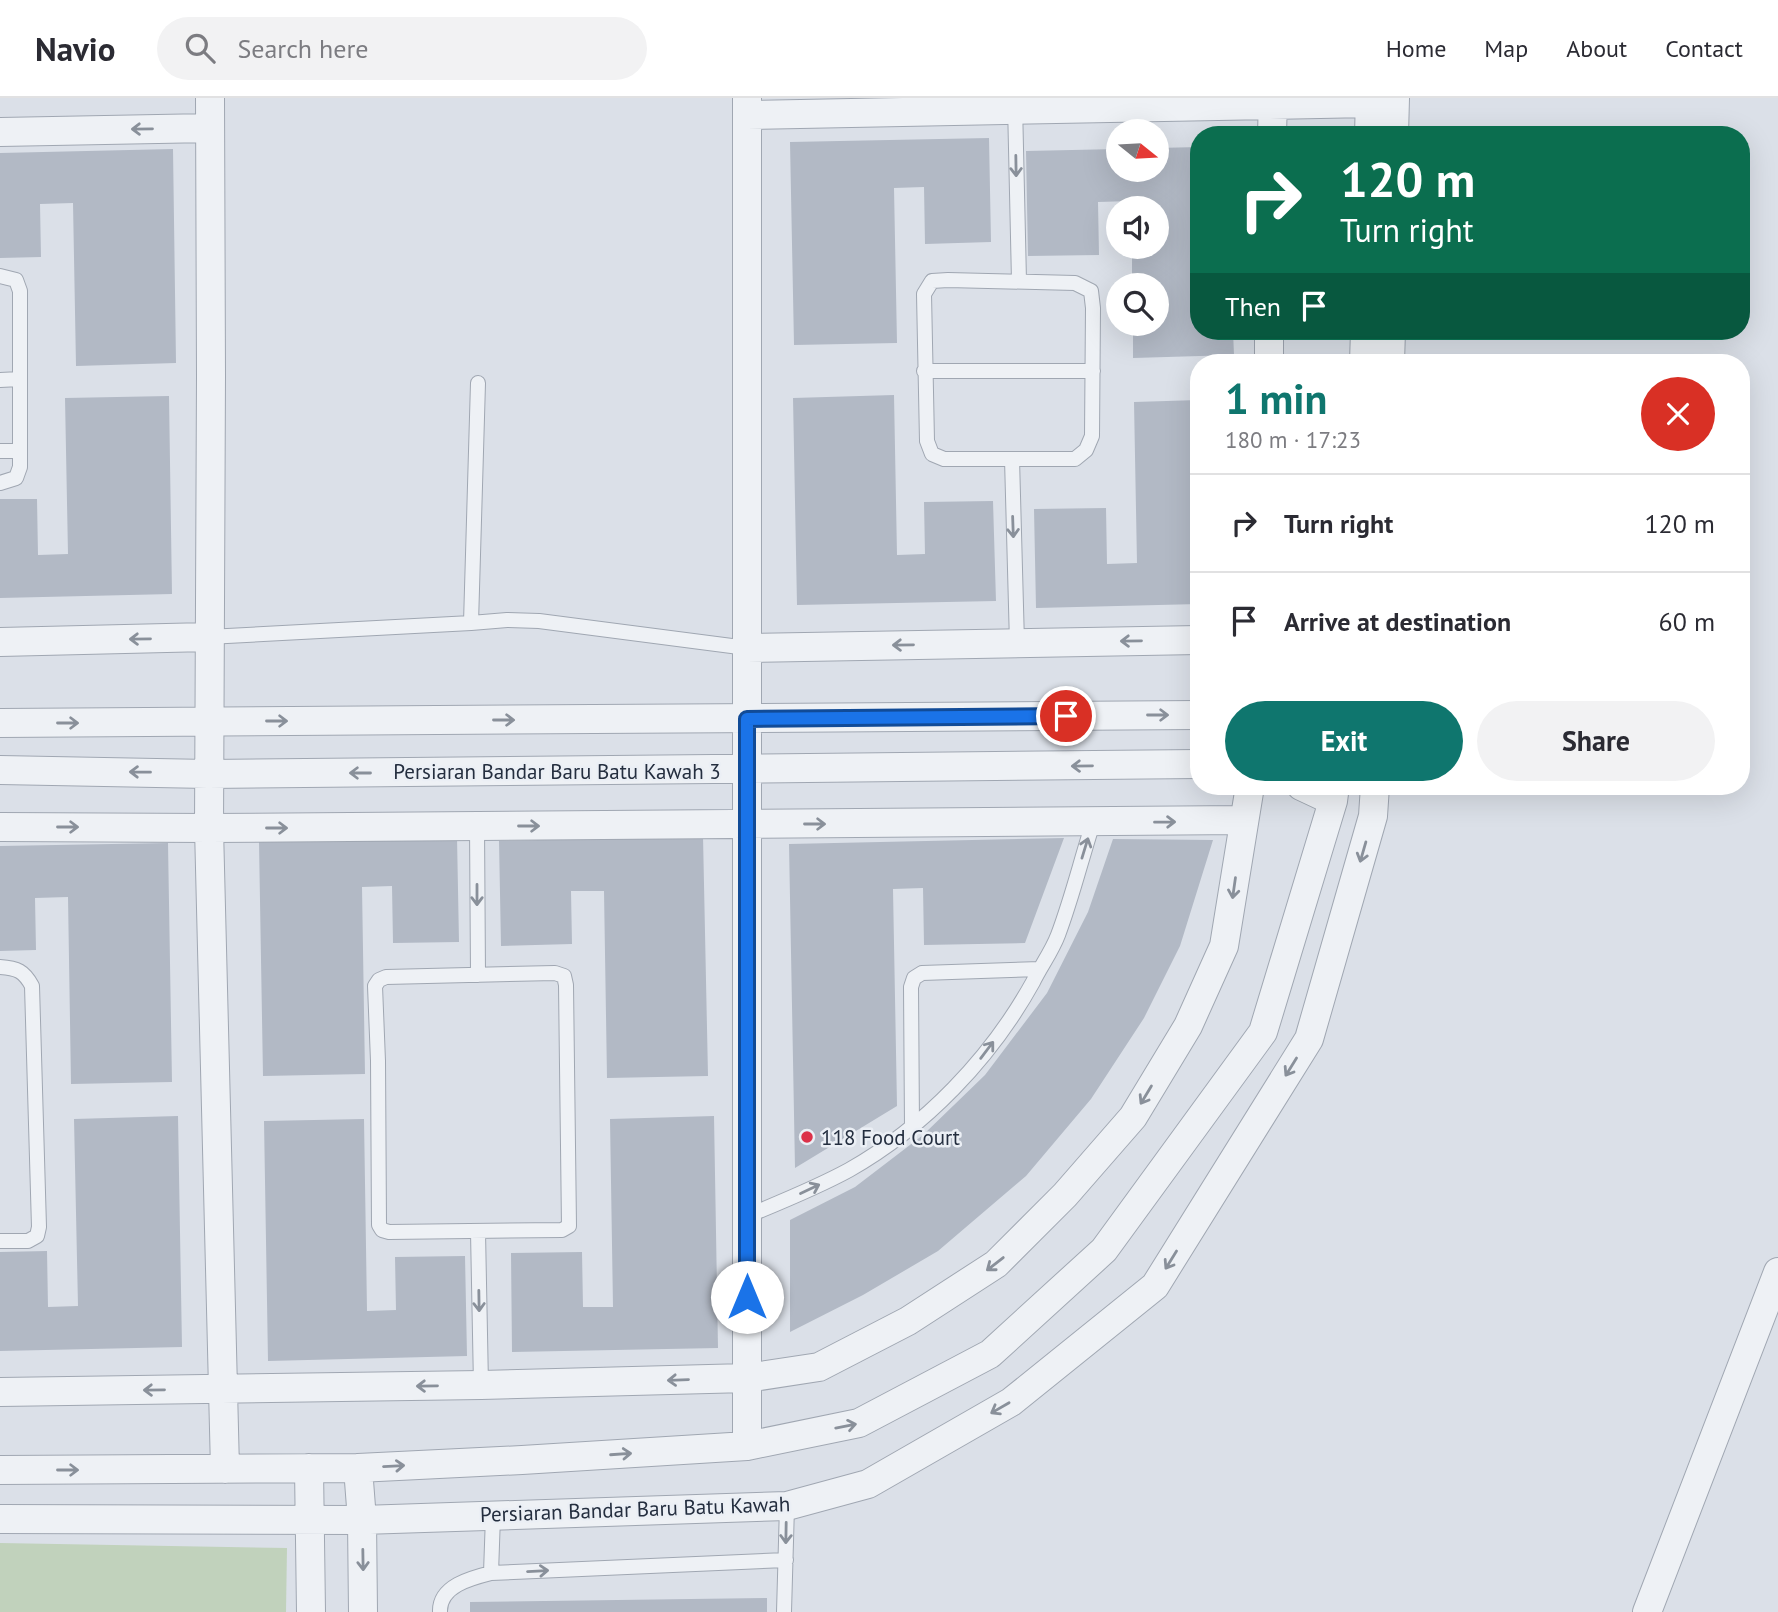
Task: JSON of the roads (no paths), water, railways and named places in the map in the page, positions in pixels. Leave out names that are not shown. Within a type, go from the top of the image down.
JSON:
[{"type":"street","points":[[210,98],[208,774],[225,1469]]},
{"type":"street","points":[[747,1446],[747,106],[1378,100]]},
{"type":"street","points":[[1371,126],[1378,100]]},
{"type":"street","points":[[1378,100],[1390,126]]},
{"type":"street","points":[[1272,126],[1273,102]]},
{"type":"street","points":[[0,132],[210,128]]},
{"type":"street","points":[[0,642],[208,637]]},
{"type":"street","points":[[747,648],[1190,640]]},
{"type":"street","points":[[0,723],[1190,715]]},
{"type":"street","name":"Persiaran Bandar Baru Batu Kawah 3","points":[[0,770],[208,774],[1190,764]]},
{"type":"street","points":[[0,1392],[747,1378],[819,1367],[908,1321],[996,1264],[1065,1195],[1133,1117],[1188,1026],[1224,946],[1248,795]]},
{"type":"street","points":[[0,1470],[358,1468],[747,1446],[859,1423],[990,1354],[1104,1250],[1263,1031],[1333,795]]},
{"type":"street","name":"Persiaran Bandar Baru Batu Kawah","points":[[0,1519],[362,1520],[787,1506],[868,1484],[1011,1402],[1155,1286],[1309,1039],[1373,816],[1375,795]]},
{"type":"street","points":[[0,827],[747,825],[1243,820]]},
{"type":"street","points":[[1647,1612],[1778,1272]]},
{"type":"street","points":[[309,1468],[312,1612]]},
{"type":"street","points":[[358,1468],[362,1520],[363,1612]]},
{"type":"lane","points":[[1015,104],[1020,281]]},
{"type":"lane","points":[[0,276],[16,280],[20,291],[20,467],[16,478],[0,483]]},
{"type":"lane","points":[[932,281],[1020,281],[1075,283],[1091,291],[1092,436],[1086,450],[1075,459],[944,459],[932,454],[926,441],[924,293],[932,281]]},
{"type":"lane","points":[[924,371],[1093,371]]},
{"type":"lane","points":[[0,380],[20,379]]},
{"type":"lane","points":[[471,623],[478,383]]},
{"type":"lane","points":[[0,451],[20,451]]},
{"type":"lane","points":[[1012,459],[1017,643]]},
{"type":"lane","points":[[208,637],[507,620],[539,621],[747,648]]},
{"type":"lane","points":[[747,1216],[810,1190],[889,1144],[930,1111],[982,1058],[1021,1004],[1057,937],[1093,823]]},
{"type":"lane","points":[[477,826],[478,975]]},
{"type":"lane","points":[[0,967],[17,968],[26,975],[32,986],[40,1227],[37,1237],[28,1241],[0,1241]]},
{"type":"lane","points":[[912,1126],[911,987],[914,978],[922,973],[1040,969]]},
{"type":"lane","points":[[555,973],[564,976],[571,1219],[569,1226],[562,1230],[478,1232],[382,1230],[379,1225],[375,986],[379,980],[386,977],[478,975],[555,973]]},
{"type":"lane","points":[[478,1232],[481,1385]]},
{"type":"lane","points":[[784,1612],[787,1506]]},
{"type":"lane","points":[[491,1573],[493,1516]]},
{"type":"lane","points":[[440,1612],[440,1605],[452,1588],[467,1579],[491,1573],[786,1560]]},
{"type":"place","name":"118 Food Court","points":[[807,1137]]}]
